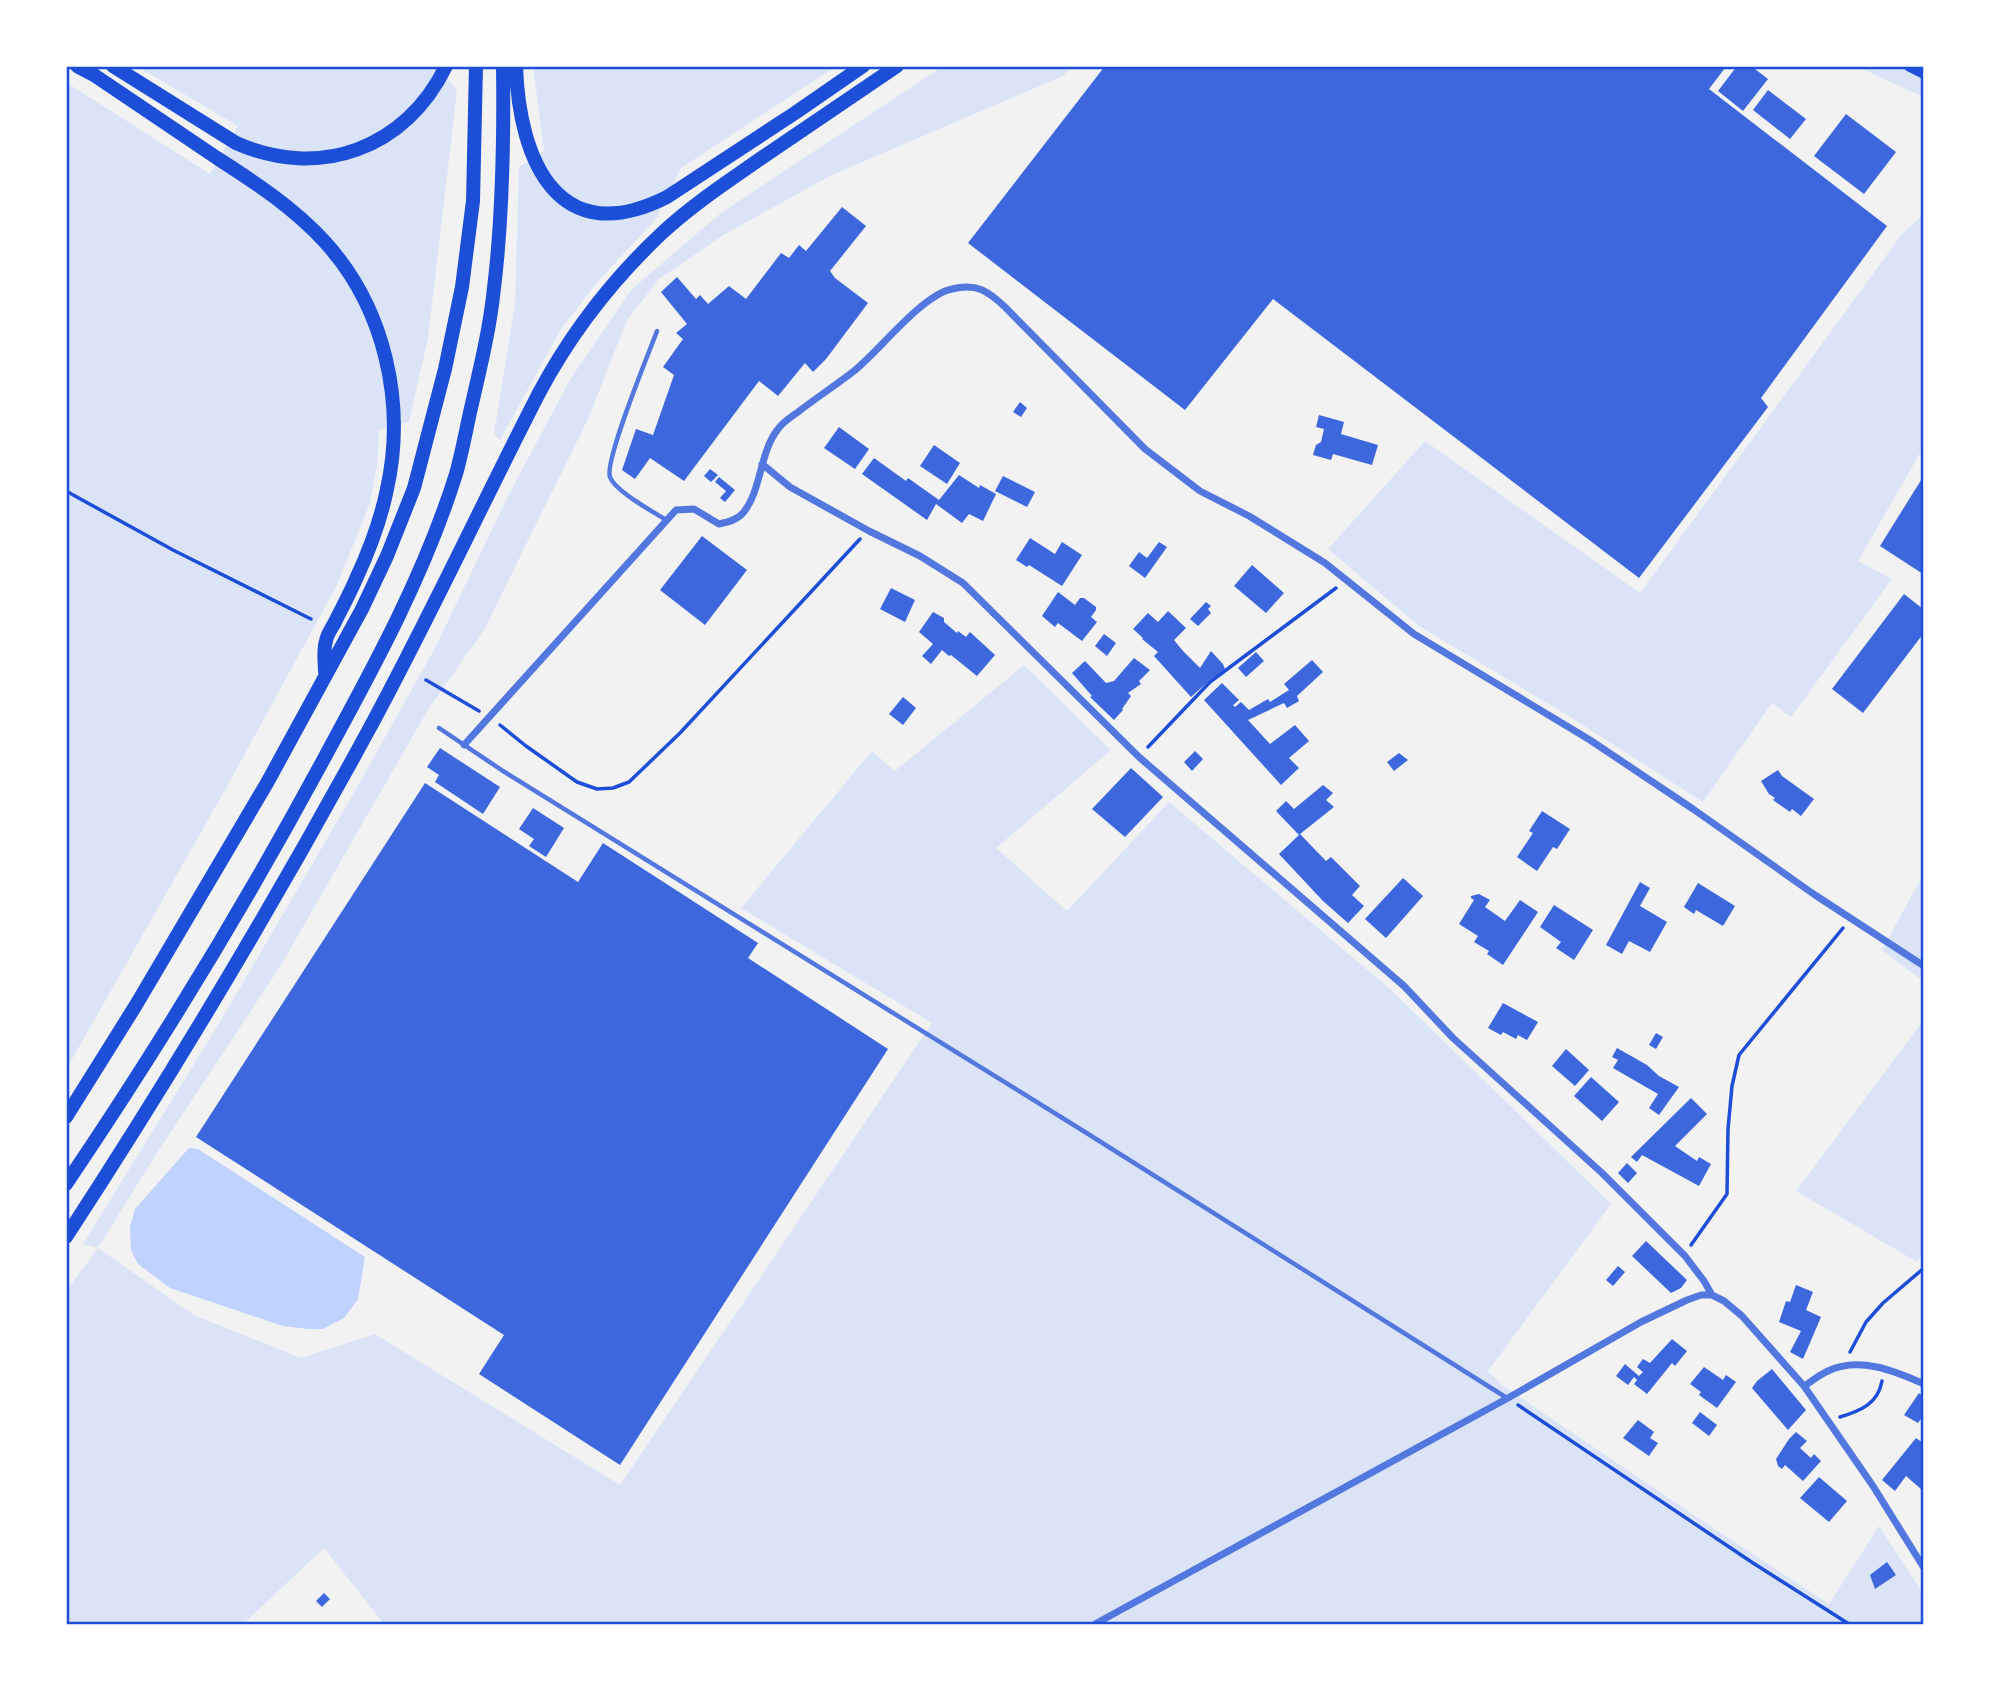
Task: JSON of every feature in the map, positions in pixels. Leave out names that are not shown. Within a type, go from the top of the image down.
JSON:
[{"type":"highway","points":[[77,66],[273,195],[303,220],[342,262],[374,320],[392,385],[394,450],[379,518],[358,576],[326,641],[325,675]]},
{"type":"highway","points":[[113,66],[236,143],[280,158],[307,159],[335,156],[380,139],[420,108],[435,88],[446,66]]},
{"type":"highway","points":[[66,1117],[136,1005],[267,783],[362,609],[414,488],[433,419],[462,288],[473,201],[476,66]]},
{"type":"highway","points":[[66,1184],[203,969],[291,820],[391,636],[420,572],[456,473],[481,366],[494,290],[501,203],[503,66]]},
{"type":"highway","points":[[516,66],[526,138],[545,180],[556,195],[571,204],[588,211],[608,214],[648,206],[667,197],[795,114],[863,66]]},
{"type":"highway","points":[[66,1237],[120,1155],[259,923],[346,770],[421,632],[539,393],[589,314],[627,268],[685,214],[737,174],[897,66]]},
{"type":"main road","points":[[1910,66],[1923,73]]},
{"type":"street","points":[[464,745],[676,510],[694,509],[719,524],[730,522],[742,515],[750,500],[770,440],[780,425],[855,370],[922,305],[943,292],[976,288],[989,292],[1005,307],[1145,449],[1200,491],[1314,556],[1415,635],[1590,740],[1923,966]]},
{"type":"street","points":[[762,464],[790,487],[920,556],[963,583],[1139,757],[1404,986],[1453,1038],[1602,1173],[1685,1256],[1712,1295]]},
{"type":"street","points":[[1095,1625],[1642,1322],[1701,1295],[1712,1295],[1724,1301],[1742,1316],[1804,1386],[1873,1486],[1923,1567]]},
{"type":"street","points":[[1804,1386],[1829,1370],[1850,1365],[1884,1369],[1923,1384]]},
{"type":"lane","points":[[657,331],[609,468],[610,477],[618,487],[666,520]]},
{"type":"lane","points":[[439,728],[503,771],[1508,1398]]},
{"type":"path","points":[[66,491],[173,550],[311,619]]},
{"type":"path","points":[[426,680],[488,717],[577,782],[597,789],[613,788],[629,782],[680,733],[780,623],[869,531]]},
{"type":"path","points":[[1139,757],[1210,682],[1346,580]]},
{"type":"path","points":[[1685,1256],[1727,1194],[1728,1129],[1732,1086],[1739,1055],[1851,918]]},
{"type":"path","points":[[1850,1365],[1850,1352],[1866,1322],[1903,1284],[1923,1268]]},
{"type":"path","points":[[1828,1421],[1856,1412],[1872,1402],[1881,1387],[1884,1369]]},
{"type":"path","points":[[1508,1398],[1849,1625]]},
{"type":"shaded area","points":[[943,66],[1071,67],[1063,76],[830,176],[725,234],[659,279],[627,320],[588,419],[484,630],[429,708],[281,965],[98,1248],[83,1244],[220,1022],[355,791],[436,646],[509,494],[571,378],[632,289],[721,213]]},
{"type":"shaded area","points":[[138,67],[439,67],[457,91],[428,338],[409,422],[379,430],[377,466],[369,506],[336,587],[225,790],[67,1068],[67,83],[210,174],[238,126]]},
{"type":"shaded area","points":[[533,67],[835,67],[681,168],[656,219],[599,280],[561,329],[500,440],[494,434],[515,303],[519,167],[544,151]]},
{"type":"shaded area","points":[[1858,67],[1923,67],[1923,97]]},
{"type":"shaded area","points":[[1923,215],[1923,448],[1858,561],[1892,579],[1791,717],[1772,703],[1703,802],[1567,715],[1419,626],[1328,549],[1425,441],[1640,593],[1902,234]]},
{"type":"shaded area","points":[[1024,665],[1111,750],[996,848],[1067,911],[1169,802],[1390,989],[1611,1204],[1488,1371],[1502,1385],[1829,1604],[1879,1526],[1924,1595],[1923,1624],[384,1624],[324,1548],[243,1624],[67,1624],[67,1290],[98,1248],[194,1315],[301,1358],[375,1334],[620,1485],[932,1023],[741,908],[872,751],[895,771]]},
{"type":"shaded area","points":[[1923,875],[1923,981],[1882,950]]},
{"type":"shaded area","points":[[1923,1021],[1924,1249],[1917,1262],[1796,1191]]},
{"type":"water","points":[[189,1148],[198,1149],[365,1257],[358,1299],[344,1318],[323,1329],[283,1326],[170,1288],[138,1264],[131,1250],[130,1227],[135,1209]]},
{"type":"building","points":[[1105,66],[1724,66],[1709,89],[1887,226],[1761,398],[1768,407],[1639,578],[1273,299],[1185,410],[968,243]]},
{"type":"building","points":[[1737,66],[1751,66],[1768,79],[1743,111],[1718,91]]},
{"type":"building","points":[[1768,90],[1806,119],[1790,139],[1753,110]]},
{"type":"building","points":[[1846,114],[1896,152],[1864,194],[1814,156]]},
{"type":"building","points":[[842,207],[866,226],[830,271],[835,278],[868,303],[826,359],[813,372],[805,363],[778,396],[759,381],[684,481],[650,458],[635,479],[622,470],[636,429],[653,435],[674,375],[663,367],[683,339],[676,333],[687,324],[661,292],[677,277],[696,299],[700,295],[708,304],[729,286],[746,299],[781,253],[789,258],[799,245],[806,251]]},
{"type":"building","points":[[1020,402],[1027,408],[1021,417],[1013,412]]},
{"type":"building","points":[[1319,415],[1344,422],[1341,434],[1378,445],[1372,465],[1333,454],[1331,460],[1313,455],[1316,445],[1321,442],[1324,429],[1316,427]]},
{"type":"building","points":[[839,427],[869,449],[855,469],[824,448]]},
{"type":"building","points":[[934,445],[960,463],[947,484],[920,466]]},
{"type":"building","points":[[874,458],[939,500],[959,475],[979,488],[980,485],[996,494],[983,521],[969,514],[962,523],[936,504],[927,520],[862,474]]},
{"type":"building","points":[[710,469],[718,475],[711,482],[704,476]]},
{"type":"building","points":[[1003,476],[1035,492],[1027,507],[995,491]]},
{"type":"building","points":[[719,477],[735,490],[725,502],[720,498],[726,491],[715,482]]},
{"type":"building","points":[[1923,477],[1923,574],[1880,546]]},
{"type":"building","points":[[702,536],[747,570],[705,625],[660,590]]},
{"type":"building","points":[[1030,538],[1055,554],[1062,542],[1082,555],[1062,586],[1016,560]]},
{"type":"building","points":[[1159,542],[1167,547],[1145,578],[1129,566],[1139,552],[1147,558]]},
{"type":"building","points":[[1252,565],[1284,593],[1266,613],[1234,586]]},
{"type":"building","points":[[891,588],[915,600],[905,622],[880,609]]},
{"type":"building","points":[[1058,592],[1075,605],[1080,598],[1084,598],[1096,607],[1091,617],[1097,622],[1082,641],[1058,623],[1055,627],[1042,616]]},
{"type":"building","points":[[1904,594],[1923,609],[1923,634],[1863,713],[1832,689]]},
{"type":"building","points":[[1206,602],[1211,606],[1208,609],[1211,613],[1198,626],[1190,619]]},
{"type":"building","points":[[1168,611],[1186,628],[1174,640],[1183,651],[1200,668],[1211,651],[1225,669],[1191,697],[1154,656],[1158,652],[1133,629],[1148,613],[1158,622]]},
{"type":"building","points":[[933,612],[944,618],[944,622],[957,633],[958,631],[966,637],[970,632],[995,655],[977,676],[942,650],[931,664],[922,656],[933,644],[919,632]]},
{"type":"building","points":[[1104,634],[1116,643],[1107,656],[1095,646]]},
{"type":"building","points":[[1256,652],[1264,661],[1246,677],[1238,668]]},
{"type":"building","points":[[1134,658],[1150,670],[1139,681],[1141,684],[1128,693],[1131,696],[1114,720],[1090,697],[1092,696],[1072,673],[1085,661],[1106,683],[1114,681]]},
{"type":"building","points":[[1312,660],[1323,672],[1297,696],[1299,701],[1287,708],[1284,703],[1248,720],[1270,744],[1295,725],[1309,741],[1289,758],[1299,768],[1281,785],[1204,700],[1222,683],[1239,700],[1233,705],[1235,707],[1241,702],[1249,710],[1268,699],[1270,702],[1289,690],[1284,684]]},
{"type":"building","points":[[903,697],[916,708],[903,725],[889,714]]},
{"type":"building","points":[[440,748],[500,787],[483,814],[435,782],[439,775],[427,767]]},
{"type":"building","points":[[1195,751],[1203,759],[1192,771],[1184,762]]},
{"type":"building","points":[[1399,753],[1408,760],[1394,771],[1387,762]]},
{"type":"building","points":[[1131,768],[1163,797],[1125,837],[1092,809]]},
{"type":"building","points":[[1778,770],[1782,776],[1814,799],[1801,816],[1773,800],[1775,798],[1761,781]]},
{"type":"building","points":[[425,783],[578,882],[603,843],[758,943],[748,958],[888,1049],[620,1465],[479,1374],[504,1335],[196,1137]]},
{"type":"building","points":[[1323,785],[1333,793],[1326,800],[1334,807],[1300,834],[1326,861],[1331,857],[1360,886],[1352,895],[1364,906],[1348,923],[1323,901],[1279,854],[1299,835],[1276,811],[1286,801],[1294,809]]},
{"type":"building","points":[[533,808],[564,828],[546,857],[529,846],[534,839],[519,829]]},
{"type":"building","points":[[1542,811],[1570,829],[1557,849],[1553,847],[1537,871],[1517,857],[1533,833],[1529,831]]},
{"type":"building","points":[[1403,878],[1423,896],[1386,938],[1365,919]]},
{"type":"building","points":[[1640,882],[1650,888],[1640,906],[1667,922],[1650,952],[1629,941],[1622,954],[1606,945]]},
{"type":"building","points":[[1698,883],[1735,906],[1723,926],[1696,910],[1694,914],[1684,907]]},
{"type":"building","points":[[1479,894],[1490,900],[1485,907],[1505,921],[1520,900],[1538,912],[1503,965],[1487,954],[1489,951],[1474,942],[1478,936],[1459,924],[1474,900],[1471,896]]},
{"type":"building","points":[[1554,905],[1593,930],[1574,960],[1556,948],[1561,942],[1540,927]]},
{"type":"building","points":[[1503,1003],[1538,1022],[1527,1040],[1518,1035],[1516,1039],[1503,1032],[1501,1035],[1488,1028]]},
{"type":"building","points":[[1656,1033],[1663,1037],[1656,1049],[1649,1045]]},
{"type":"building","points":[[1617,1048],[1679,1087],[1659,1115],[1649,1108],[1658,1094],[1613,1068],[1618,1060],[1612,1057]]},
{"type":"building","points":[[1566,1049],[1589,1070],[1575,1086],[1552,1066]]},
{"type":"building","points":[[1591,1077],[1619,1102],[1602,1121],[1574,1096]]},
{"type":"building","points":[[1691,1098],[1707,1114],[1675,1146],[1697,1161],[1699,1157],[1711,1164],[1699,1186],[1642,1155],[1637,1162],[1631,1157]]},
{"type":"building","points":[[1627,1163],[1637,1173],[1628,1183],[1618,1173]]},
{"type":"building","points":[[1646,1241],[1687,1280],[1681,1288],[1671,1293],[1632,1256]]},
{"type":"building","points":[[1618,1266],[1625,1272],[1613,1286],[1606,1280]]},
{"type":"building","points":[[1796,1285],[1813,1292],[1806,1310],[1821,1317],[1803,1359],[1790,1352],[1801,1331],[1779,1322],[1786,1301],[1790,1302]]},
{"type":"building","points":[[1672,1339],[1687,1351],[1675,1366],[1672,1363],[1647,1394],[1634,1384],[1637,1380],[1634,1377],[1628,1385],[1616,1376],[1625,1364],[1639,1376],[1643,1372],[1637,1367],[1643,1359],[1650,1363]]},
{"type":"building","points":[[1704,1367],[1723,1380],[1726,1375],[1736,1382],[1717,1408],[1699,1395],[1701,1392],[1690,1384]]},
{"type":"building","points":[[1772,1369],[1806,1410],[1788,1430],[1752,1388]]},
{"type":"building","points":[[1919,1393],[1923,1396],[1923,1416],[1918,1423],[1904,1415]]},
{"type":"building","points":[[1700,1412],[1717,1425],[1709,1436],[1692,1423]]},
{"type":"building","points":[[1638,1420],[1654,1432],[1650,1438],[1658,1443],[1649,1456],[1623,1438]]},
{"type":"building","points":[[1796,1432],[1807,1441],[1800,1448],[1811,1458],[1814,1454],[1821,1461],[1803,1481],[1785,1465],[1782,1469],[1778,1466],[1776,1459]]},
{"type":"building","points":[[1916,1438],[1923,1443],[1923,1486],[1921,1489],[1906,1476],[1895,1491],[1882,1480]]},
{"type":"building","points":[[1819,1477],[1847,1501],[1829,1522],[1800,1498]]},
{"type":"building","points":[[1887,1562],[1896,1575],[1875,1589],[1870,1575]]},
{"type":"building","points":[[324,1593],[330,1599],[322,1607],[316,1601]]}]
